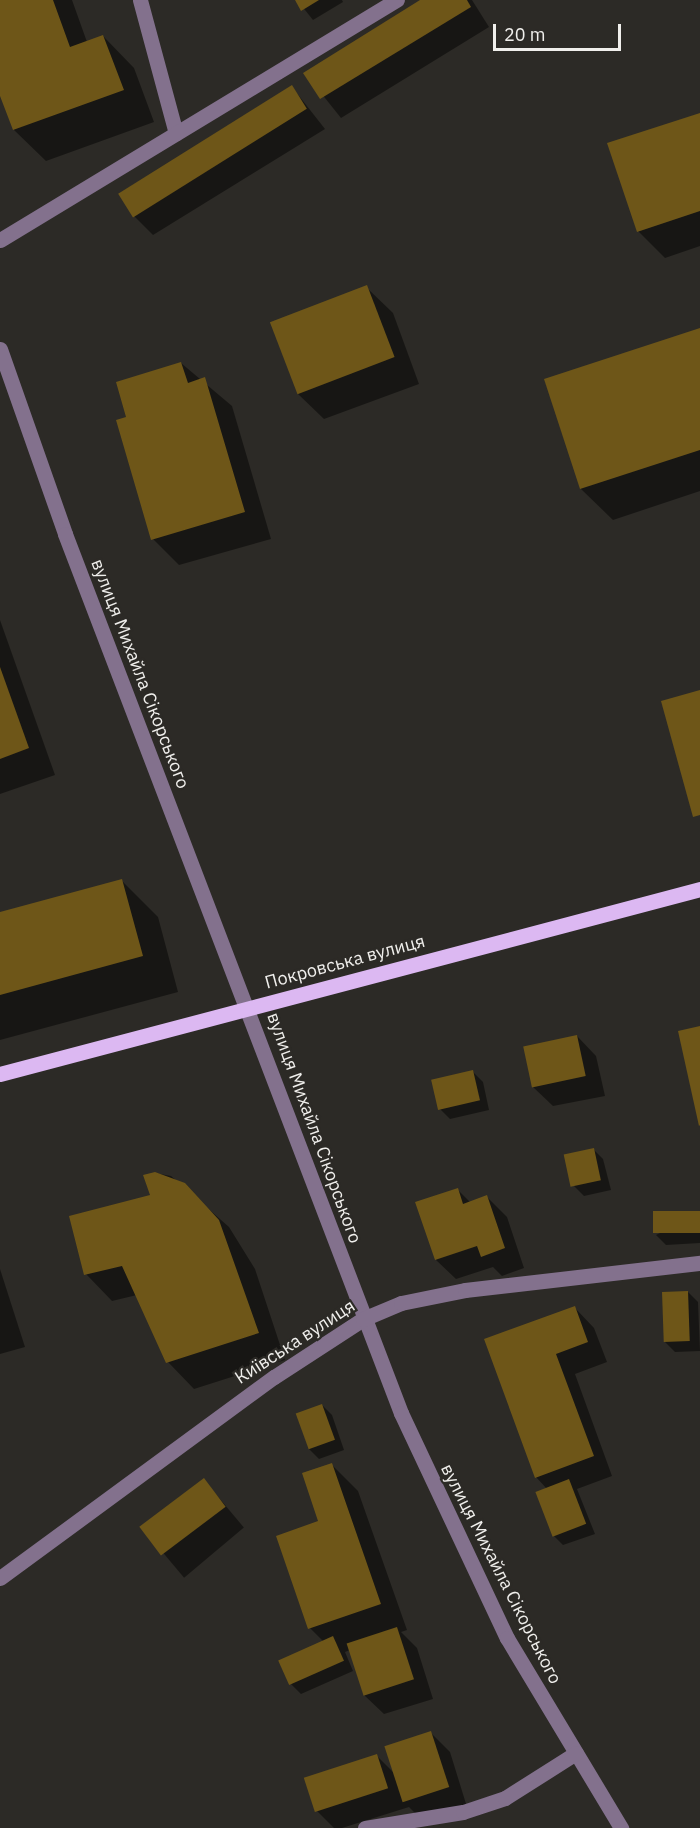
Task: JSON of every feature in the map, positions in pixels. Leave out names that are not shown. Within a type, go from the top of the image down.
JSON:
[{"type":"main road","name":"Покровська вулиця","points":[[0,1074],[700,889]]},
{"type":"street","points":[[140,0],[176,133]]},
{"type":"street","points":[[0,240],[397,0]]},
{"type":"street","name":"вулиця Михайла Сікорського","points":[[0,349],[65,534],[249,1008],[363,1319],[454,1531],[507,1638],[621,1828]]},
{"type":"street","name":"Київська вулиця","points":[[0,1578],[274,1377],[363,1319],[401,1303],[486,1286],[700,1263]]},
{"type":"street","points":[[366,1828],[463,1812],[505,1798],[576,1753]]},
{"type":"building","points":[[0,0],[53,0],[70,47],[103,35],[124,90],[13,130],[0,96]]},
{"type":"building","points":[[295,0],[319,0],[301,11]]},
{"type":"building","points":[[420,0],[467,0],[471,7],[320,99],[303,73]]},
{"type":"building","points":[[292,85],[307,109],[133,217],[118,194]]},
{"type":"building","points":[[700,113],[700,211],[637,232],[607,143]]},
{"type":"building","points":[[367,285],[395,357],[298,394],[270,322]]},
{"type":"building","points":[[700,328],[700,450],[580,489],[544,379]]},
{"type":"building","points":[[181,362],[188,383],[205,377],[245,512],[151,540],[116,420],[126,417],[116,382]]},
{"type":"building","points":[[0,667],[29,748],[0,759]]},
{"type":"building","points":[[700,690],[700,815],[693,817],[661,701]]},
{"type":"building","points":[[122,879],[143,956],[0,995],[0,912]]},
{"type":"building","points":[[700,1026],[700,1125],[699,1126],[678,1031]]},
{"type":"building","points":[[577,1035],[586,1076],[532,1088],[523,1046]]},
{"type":"building","points":[[473,1070],[480,1100],[438,1110],[431,1080]]},
{"type":"building","points":[[594,1148],[601,1180],[571,1187],[564,1154]]},
{"type":"building","points":[[155,1172],[185,1183],[219,1220],[259,1333],[166,1363],[122,1266],[84,1275],[69,1216],[150,1195],[143,1175]]},
{"type":"building","points":[[458,1188],[463,1204],[487,1195],[505,1248],[481,1257],[477,1246],[435,1260],[415,1202]]},
{"type":"building","points":[[653,1211],[700,1211],[700,1233],[653,1233]]},
{"type":"building","points":[[688,1291],[690,1341],[664,1342],[662,1292]]},
{"type":"building","points":[[575,1306],[588,1342],[556,1354],[594,1456],[535,1478],[484,1339]]},
{"type":"building","points":[[322,1404],[335,1440],[309,1449],[296,1414]]},
{"type":"building","points":[[332,1463],[381,1604],[308,1629],[276,1536],[318,1521],[302,1473]]},
{"type":"building","points":[[204,1478],[226,1507],[161,1555],[139,1527]]},
{"type":"building","points":[[569,1479],[586,1524],[553,1537],[535,1492]]},
{"type":"building","points":[[397,1627],[414,1679],[364,1696],[347,1643]]},
{"type":"building","points":[[333,1636],[344,1661],[289,1685],[278,1660]]},
{"type":"building","points":[[431,1731],[449,1787],[403,1802],[384,1746]]},
{"type":"building","points":[[377,1754],[388,1788],[315,1812],[304,1778]]}]
